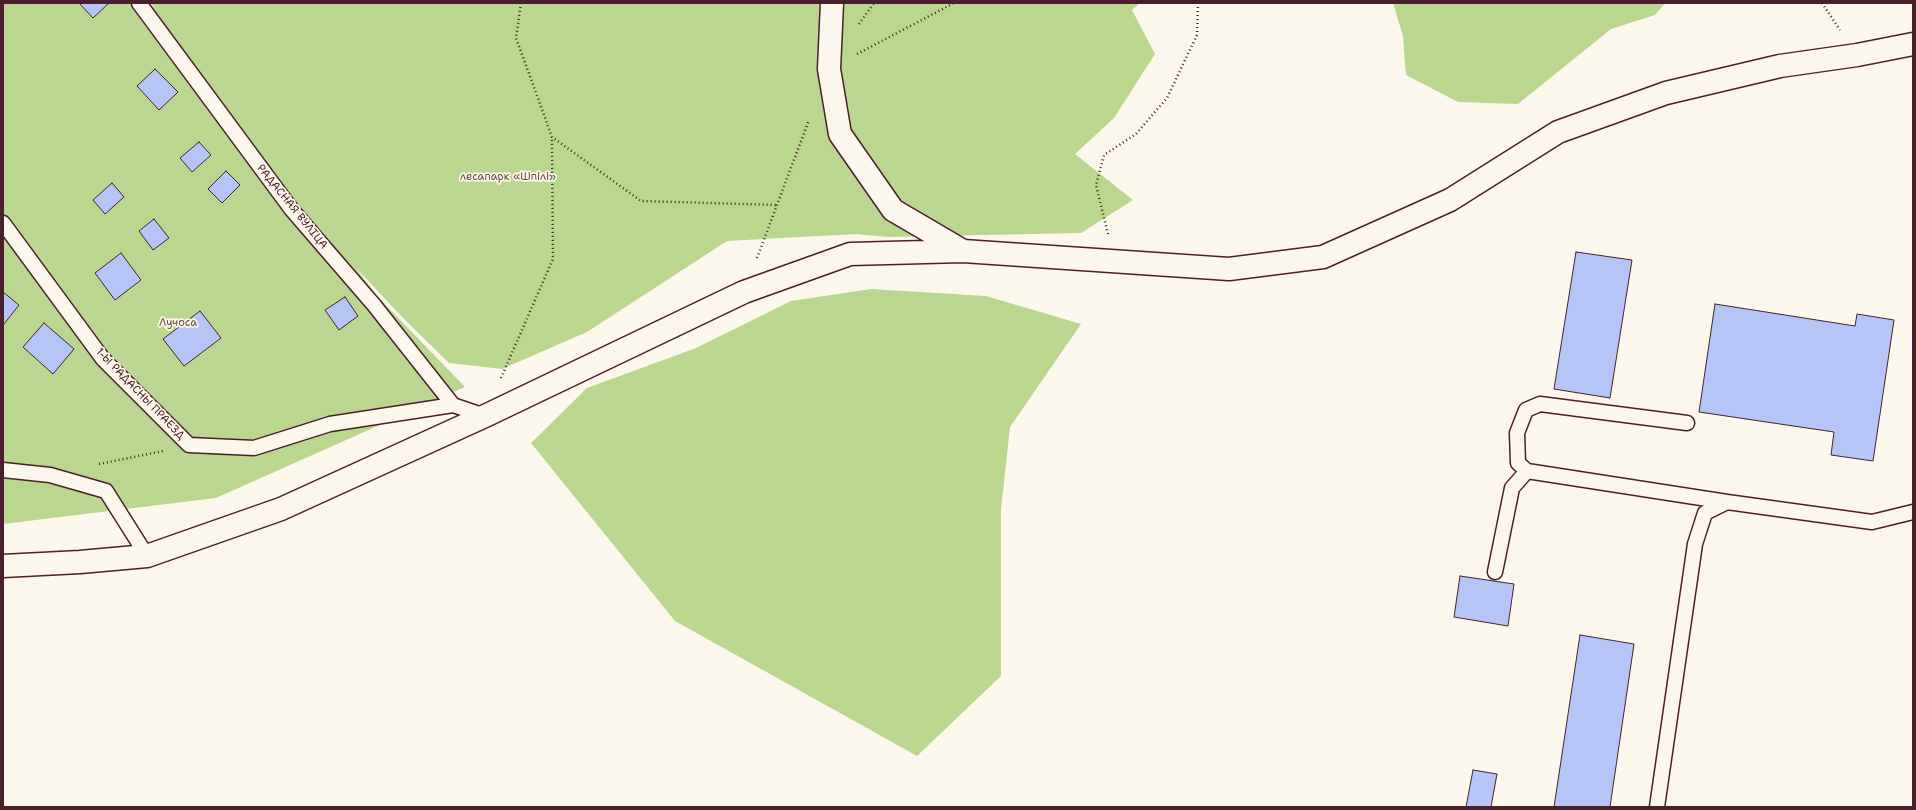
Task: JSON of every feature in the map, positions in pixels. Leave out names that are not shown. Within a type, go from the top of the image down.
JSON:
[{"type":"street","points":[[832,3],[828,69],[840,134],[893,210],[962,251]]},
{"type":"street","points":[[3,566],[80,562],[147,556],[281,509],[485,416],[744,292],[850,254],[962,251],[1229,269],[1323,257],[1450,200],[1558,132],[1666,93],[1780,66],[1857,55],[1913,44]]},
{"type":"lane","name":"РАДАСНАЯ ВУЛІЦА","points":[[139,3],[292,210],[374,305],[453,405]]},
{"type":"lane","name":"1-Ы РАДАСНЫ ПРАЕЗД","points":[[3,223],[103,359],[189,445],[254,448],[330,424],[453,405]]},
{"type":"lane","points":[[1686,423],[1540,404],[1526,410],[1517,433],[1518,463],[1527,471],[1727,502],[1872,522],[1913,512]]},
{"type":"lane","points":[[453,405],[485,416]]},
{"type":"lane","points":[[3,470],[50,475],[106,491],[147,556]]},
{"type":"lane","points":[[1495,572],[1512,488],[1527,471]]},
{"type":"lane","points":[[1657,807],[1695,544],[1705,513],[1727,502]]},
{"type":"path","points":[[485,416],[553,259],[552,137],[516,38],[521,3]]},
{"type":"path","points":[[857,27],[874,3]]},
{"type":"path","points":[[828,69],[954,3]]},
{"type":"path","points":[[1113,262],[1109,237],[1096,185],[1104,155],[1136,134],[1167,98],[1197,35],[1198,3]]},
{"type":"path","points":[[744,292],[810,119]]},
{"type":"path","points":[[552,137],[641,202],[777,205]]},
{"type":"path","points":[[96,465],[189,445]]},
{"type":"green space","name":"лесапарк «Шпілі»","points":[[3,3],[150,3],[157,11],[151,3],[1140,3],[1132,10],[1155,54],[1114,118],[1075,154],[1133,200],[1081,233],[889,237],[856,234],[727,241],[587,332],[502,369],[449,363],[404,319],[356,268],[378,297],[465,387],[216,498],[3,524]]},
{"type":"green space","points":[[1393,3],[1665,3],[1655,15],[1611,29],[1518,104],[1458,102],[1406,75],[1403,36]]},
{"type":"green space","points":[[871,289],[986,296],[1081,324],[1010,427],[1001,509],[1001,676],[917,756],[675,621],[531,443],[587,388],[696,348],[791,301]]},
{"type":"building","points":[[79,3],[109,3],[93,18]]},
{"type":"building","points":[[155,69],[178,92],[159,110],[137,86]]},
{"type":"building","points":[[199,142],[211,155],[192,172],[180,158]]},
{"type":"building","points":[[226,171],[240,185],[222,203],[208,189]]},
{"type":"building","points":[[112,183],[124,197],[105,214],[93,200]]},
{"type":"building","points":[[154,219],[169,238],[153,250],[139,231]]},
{"type":"building","points":[[1576,252],[1632,260],[1610,398],[1554,389]]},
{"type":"building","points":[[121,253],[141,280],[115,300],[95,273]]},
{"type":"building","points":[[3,292],[19,305],[4,324],[3,324]]},
{"type":"building","points":[[345,297],[358,316],[339,330],[325,310]]},
{"type":"building","points":[[1715,304],[1855,326],[1857,314],[1894,320],[1873,461],[1831,455],[1834,432],[1699,412]]},
{"type":"building","points":[[200,311],[221,338],[184,366],[163,339]]},
{"type":"building","points":[[44,323],[74,349],[53,374],[23,347]]},
{"type":"building","points":[[1460,576],[1514,584],[1508,626],[1454,617]]},
{"type":"building","points":[[1580,635],[1634,644],[1610,807],[1554,807]]},
{"type":"building","points":[[1473,770],[1497,774],[1491,807],[1466,807]]},
{"type":"park label","name":"Лучоса","points":[[178,323]]}]
